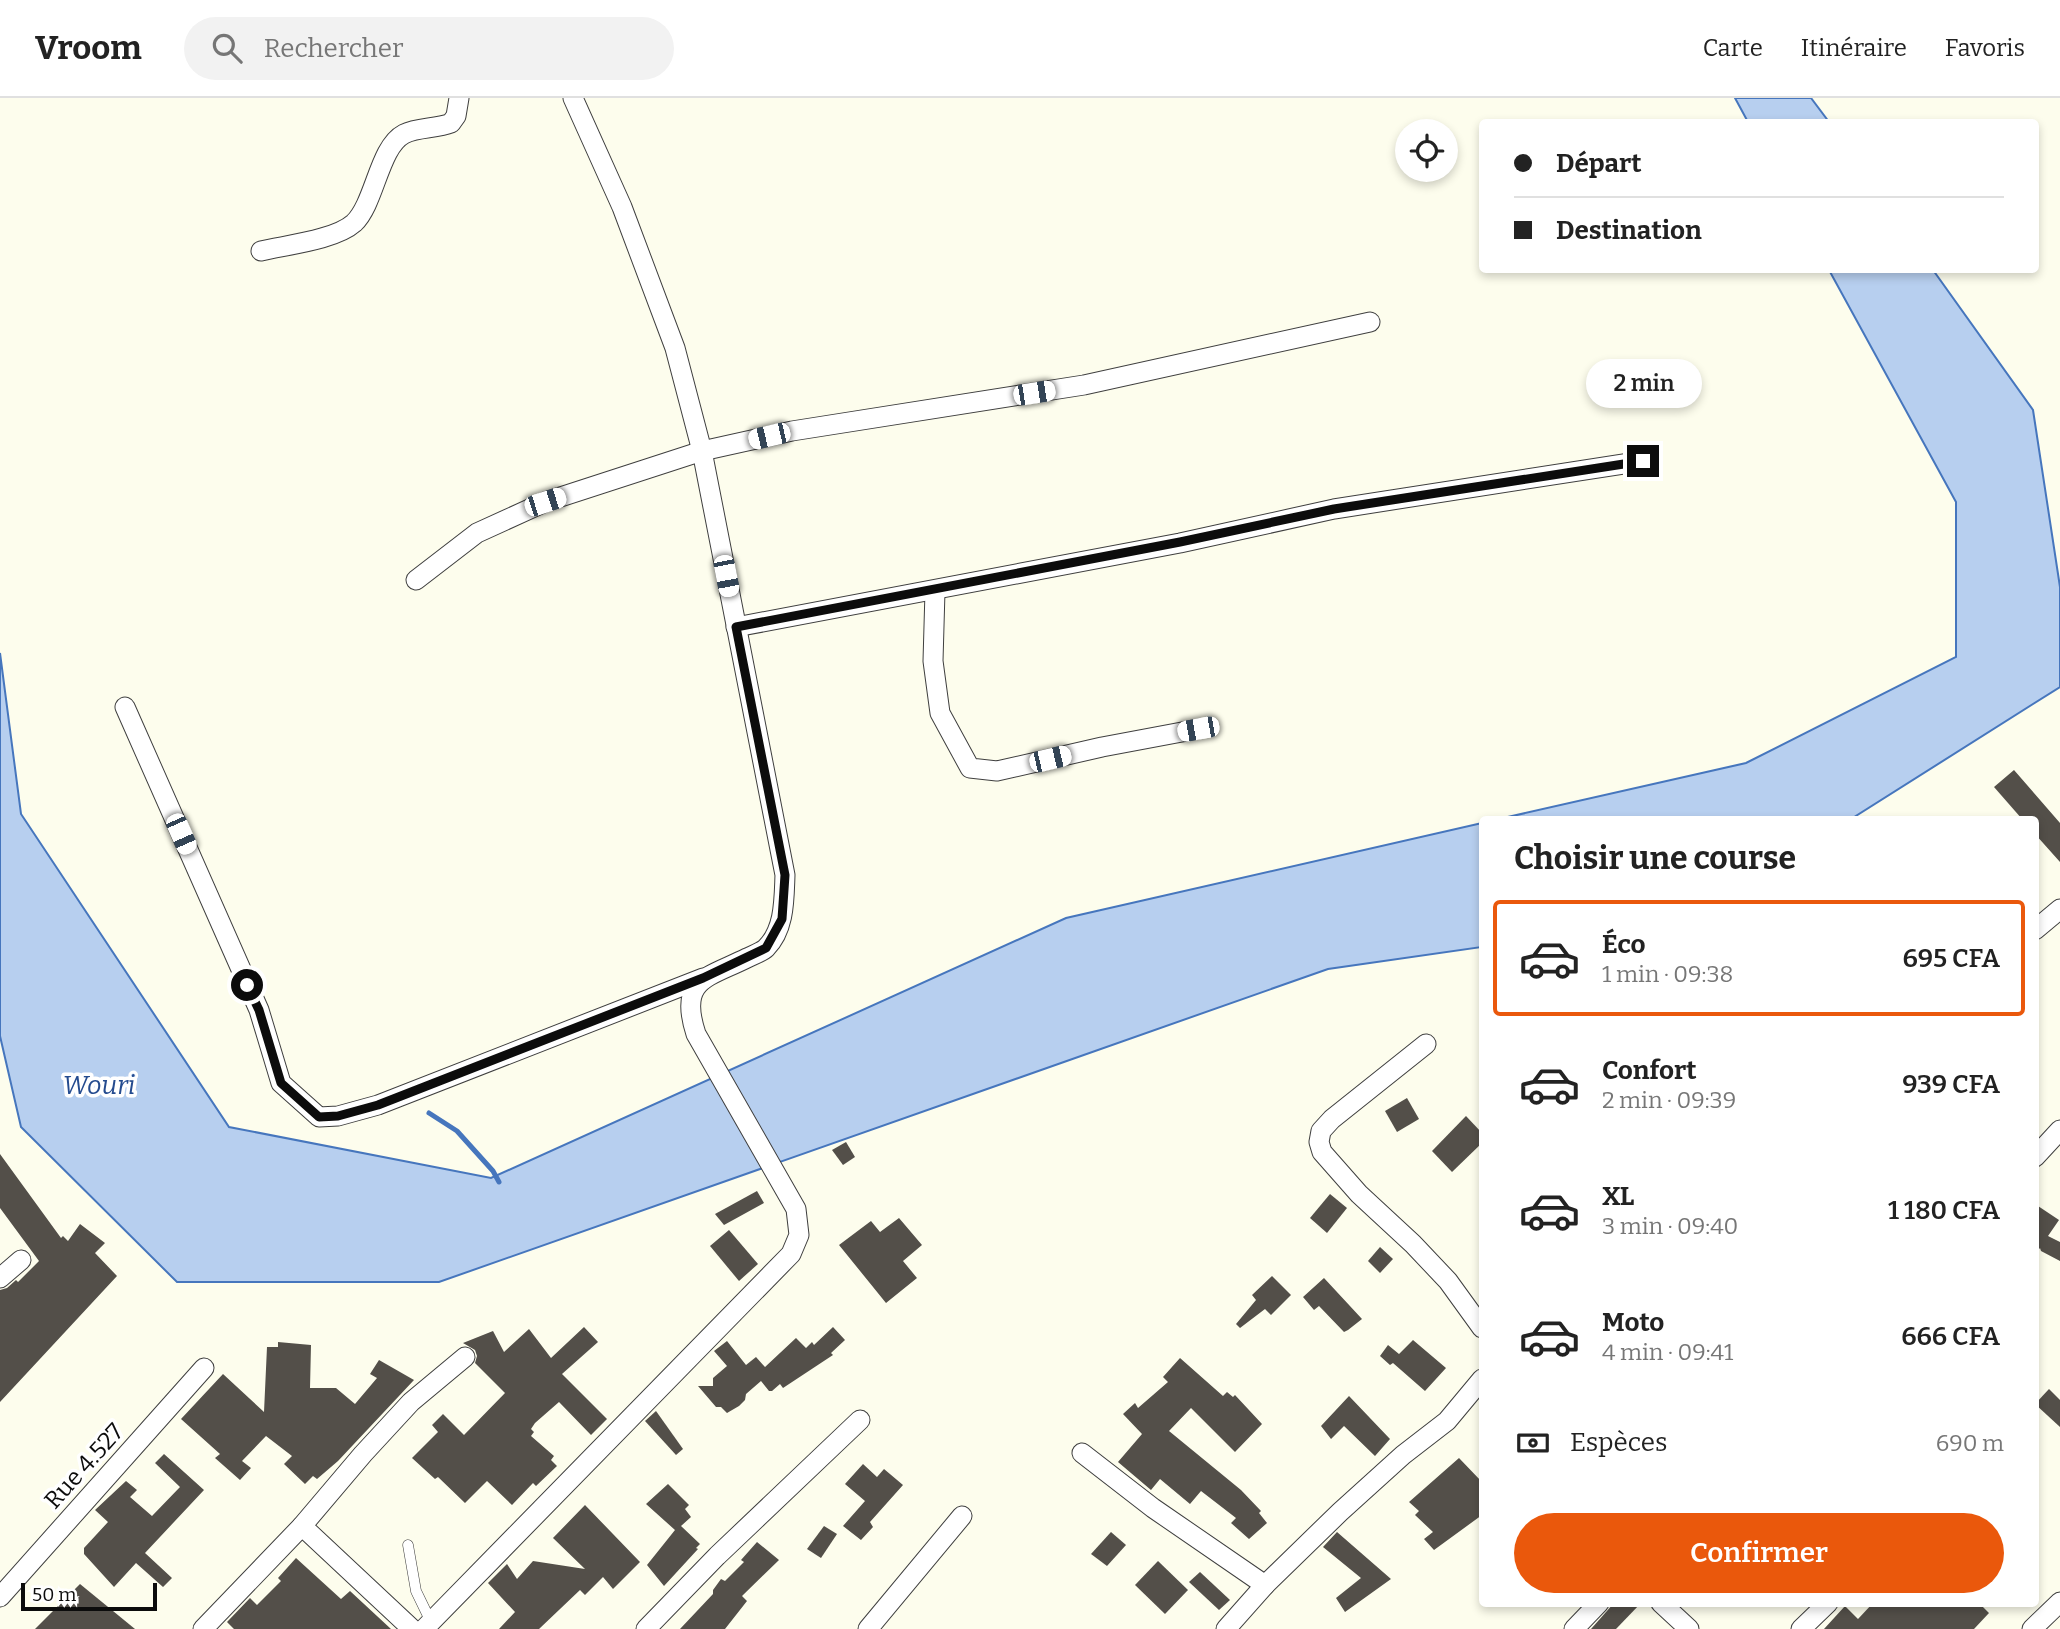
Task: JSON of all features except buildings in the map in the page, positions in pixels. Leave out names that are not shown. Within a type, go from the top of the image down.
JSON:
[{"type":"street","points":[[261,251],[339,233],[354,223],[364,209],[392,145],[403,134],[451,123],[456,116],[458,98]]},
{"type":"street","points":[[125,707],[259,1010],[281,1083],[319,1117],[338,1116],[378,1105],[703,978],[766,948],[782,919],[785,875],[702,451],[675,348],[622,207],[573,98]]},
{"type":"street","points":[[416,580],[477,533],[545,502],[702,451],[805,428],[1084,385],[1370,322]]},
{"type":"street","points":[[736,627],[1180,542],[1334,509],[1643,461]]},
{"type":"street","points":[[935,590],[933,661],[940,713],[970,768],[998,771],[1102,747],[1198,729]]},
{"type":"street","points":[[2039,927],[2060,909]]},
{"type":"street","points":[[428,1625],[791,1254],[799,1235],[796,1209],[696,1034],[690,1016],[692,994],[703,978]]},
{"type":"street","points":[[1426,1044],[1332,1119],[1321,1131],[1319,1142],[1322,1152],[1359,1194],[1448,1281],[1479,1324]]},
{"type":"street","points":[[2039,1153],[2060,1130]]},
{"type":"street","points":[[0,1278],[21,1261]]},
{"type":"street","points":[[203,1629],[302,1526],[411,1402],[465,1357]]},
{"type":"street","name":"Rue 4.527","points":[[2,1591],[204,1368]]},
{"type":"street","points":[[1226,1629],[1265,1586],[1394,1463],[1447,1421],[1479,1383]]},
{"type":"street","points":[[646,1629],[860,1420]]},
{"type":"street","points":[[1083,1453],[1153,1508],[1265,1586]]},
{"type":"street","points":[[868,1629],[961,1516]]},
{"type":"street","points":[[302,1526],[412,1629]]},
{"type":"street","points":[[2032,1629],[2060,1602]]},
{"type":"street","points":[[1574,1629],[1595,1607]]},
{"type":"street","points":[[1665,1607],[1689,1629]]},
{"type":"street","points":[[1801,1629],[1824,1607]]},
{"type":"lane","points":[[408,1545],[416,1591],[428,1625]]},
{"type":"water","points":[[1735,98],[1811,98],[1827,119],[1746,119]]},
{"type":"water","points":[[1831,273],[1935,273],[2033,410],[2060,587],[2060,687],[1856,816],[1512,816],[1746,763],[1956,657],[1956,502]]},
{"type":"water","name":"Wouri","points":[[0,653],[21,814],[229,1127],[491,1178],[1066,918],[1479,824],[1479,947],[1328,969],[439,1282],[177,1282],[21,1127],[0,1036]]},
{"type":"waterway","points":[[429,1113],[457,1131],[493,1171],[499,1182]]},
{"type":"route","points":[[247,985],[259,1010],[281,1083],[319,1117],[338,1116],[378,1105],[703,978],[766,948],[782,919],[785,875],[736,627],[1180,542],[1334,509],[1643,461]]}]
